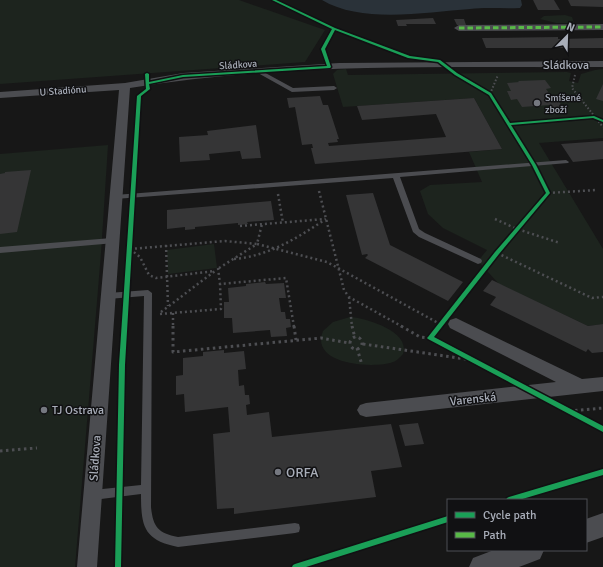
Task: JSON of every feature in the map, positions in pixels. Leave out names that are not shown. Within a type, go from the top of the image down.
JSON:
[{"type":"street","points":[[459,28],[603,27]]},
{"type":"street","name":"Sládkova","points":[[87,567],[125,86],[183,76],[339,66],[603,64]]},
{"type":"street","name":"U Stadiónu","points":[[0,95],[125,86]]},
{"type":"street","points":[[442,325],[536,365],[580,386]]},
{"type":"street","name":"Varenská","points":[[366,410],[603,384]]},
{"type":"street","points":[[587,531],[603,525]]},
{"type":"street","points":[[482,567],[528,551]]},
{"type":"lane","points":[[260,72],[292,90],[334,88]]},
{"type":"lane","points":[[115,198],[566,162]]},
{"type":"lane","points":[[396,175],[416,230],[422,235],[478,262]]},
{"type":"lane","points":[[0,250],[112,241]]},
{"type":"lane","points":[[108,296],[148,293],[146,489],[148,524],[154,532],[167,540],[187,541],[295,528]]},
{"type":"lane","points":[[93,495],[146,489]]},
{"type":"path","points":[[578,64],[572,88],[603,127]]},
{"type":"path","points":[[490,94],[498,74]]},
{"type":"path","points":[[484,90],[490,94],[494,100]]},
{"type":"path","points":[[586,118],[594,117],[603,121]]},
{"type":"path","points":[[534,165],[548,193]]},
{"type":"path","points":[[326,188],[318,189],[344,290],[349,297],[420,336],[437,341]]},
{"type":"path","points":[[543,199],[548,193],[596,190]]},
{"type":"path","points":[[278,192],[283,223]]},
{"type":"path","points":[[240,226],[326,219]]},
{"type":"path","points":[[233,259],[258,256],[278,248],[326,219]]},
{"type":"path","points":[[495,219],[517,229],[560,243]]},
{"type":"path","points":[[512,235],[522,223]]},
{"type":"path","points":[[219,268],[221,309],[158,315],[219,268],[258,244],[262,224]]},
{"type":"path","points":[[130,249],[225,240],[278,248],[327,262],[442,325],[430,338]]},
{"type":"path","points":[[129,256],[130,242]]},
{"type":"path","points":[[166,245],[168,307]]},
{"type":"path","points":[[492,260],[502,247]]},
{"type":"path","points":[[130,249],[140,257],[149,275],[160,279],[167,276],[216,271]]},
{"type":"path","points":[[497,253],[592,298],[603,297]]},
{"type":"path","points":[[220,284],[286,278],[296,340]]},
{"type":"path","points":[[349,297],[350,317],[355,338]]},
{"type":"path","points":[[173,313],[173,352],[321,338],[349,342],[355,338],[361,339],[363,344]]},
{"type":"path","points":[[349,342],[352,348],[361,347],[363,344],[472,360]]},
{"type":"path","points":[[357,348],[362,365]]},
{"type":"path","points":[[458,353],[478,364]]},
{"type":"path","points":[[563,408],[583,418]]},
{"type":"path","points":[[569,411],[603,408]]},
{"type":"path","points":[[0,451],[37,448]]},
{"type":"shaded area","points":[[0,0],[239,0],[325,30],[305,62],[0,84]]},
{"type":"shaded area","points":[[322,0],[521,0],[522,5],[520,8],[483,8],[394,15],[356,12],[338,7]]},
{"type":"shaded area","points":[[565,15],[572,17],[574,23],[556,23],[540,19],[544,16]]},
{"type":"shaded area","points":[[346,69],[348,75],[567,72],[571,73],[569,81],[578,83],[581,74],[603,69],[603,138],[539,143],[603,249],[603,324],[588,326],[499,284],[478,261],[487,250],[443,228],[428,214],[420,191],[430,185],[482,182],[469,152],[502,149],[474,98],[343,107],[333,74],[337,70]]},
{"type":"shaded area","name":"TJ Ostrava","points":[[108,145],[101,253],[75,567],[0,567],[0,154]]},
{"type":"shaded area","points":[[214,244],[217,268],[168,274],[167,250]]},
{"type":"shaded area","points":[[350,317],[375,323],[394,332],[404,346],[403,354],[394,361],[372,365],[346,362],[334,358],[325,351],[321,342],[323,331],[333,322]]},
{"type":"building","points":[[533,0],[554,0],[560,10],[538,10]]},
{"type":"building","points":[[568,0],[603,0],[603,7],[571,6]]},
{"type":"building","points":[[433,18],[436,24],[406,24],[407,26],[398,26],[396,20]]},
{"type":"building","points":[[454,19],[464,19],[466,25],[457,25]]},
{"type":"building","points":[[558,37],[558,39],[603,38],[603,48],[486,48],[482,38]]},
{"type":"building","points":[[545,80],[551,88],[546,89],[551,96],[559,100],[562,108],[551,109],[549,105],[522,107],[517,99],[511,100],[507,91],[511,91],[507,83]]},
{"type":"building","points":[[603,84],[603,101],[596,99]]},
{"type":"building","points":[[320,96],[323,105],[328,105],[339,139],[337,139],[338,142],[328,143],[329,146],[446,137],[436,114],[362,120],[357,106],[474,98],[502,149],[315,164],[311,148],[313,148],[312,144],[302,145],[295,107],[289,108],[287,98]]},
{"type":"building","points":[[256,125],[261,158],[242,159],[240,151],[209,154],[210,160],[180,162],[179,137],[208,135],[207,131]]},
{"type":"building","points":[[603,141],[603,159],[573,162],[561,144]]},
{"type":"building","points":[[31,170],[17,232],[0,234],[0,174],[5,172]]},
{"type":"building","points":[[373,193],[390,245],[463,282],[448,301],[365,258],[368,255],[367,254],[362,255],[346,195]]},
{"type":"building","points":[[271,201],[274,220],[247,222],[248,224],[238,225],[238,223],[195,227],[195,229],[185,230],[185,227],[167,229],[167,210]]},
{"type":"building","points":[[492,280],[588,326],[603,324],[603,352],[592,353],[588,349],[586,352],[490,305],[496,297],[483,291]]},
{"type":"building","points":[[265,282],[266,284],[284,283],[286,298],[279,298],[281,312],[285,312],[286,319],[290,319],[291,327],[286,328],[287,336],[271,337],[270,330],[233,333],[232,318],[224,318],[224,302],[229,302],[228,288]]},
{"type":"building","points":[[224,350],[224,353],[244,351],[246,369],[238,370],[239,386],[244,385],[245,395],[249,395],[250,404],[246,405],[247,415],[269,412],[272,437],[391,424],[402,467],[371,471],[376,497],[234,514],[234,508],[217,509],[213,434],[230,432],[228,407],[185,412],[184,394],[176,395],[176,376],[183,375],[183,358],[203,356],[203,352]]},
{"type":"building","points":[[418,423],[424,444],[405,446],[399,425]]},
{"type":"marked path","points":[[459,28],[603,27]]},
{"type":"cycle path","points":[[148,83],[183,76],[329,67],[323,49],[334,29],[274,0]]},
{"type":"cycle path","points":[[334,29],[409,57],[439,61],[456,74],[490,94],[534,165],[548,193],[497,253],[430,338],[603,429]]},
{"type":"cycle path","points":[[118,567],[122,365],[139,96],[148,89],[147,74]]},
{"type":"cycle path","points":[[509,124],[594,117],[603,121]]},
{"type":"cycle path","points":[[512,499],[603,472]]},
{"type":"cycle path","points":[[295,567],[447,519]]},
{"type":"place","name":"Smíšené zboží","points":[[537,103]]},
{"type":"place","name":"TJ Ostrava","points":[[44,410]]},
{"type":"place","name":"ORFA","points":[[278,472]]}]
